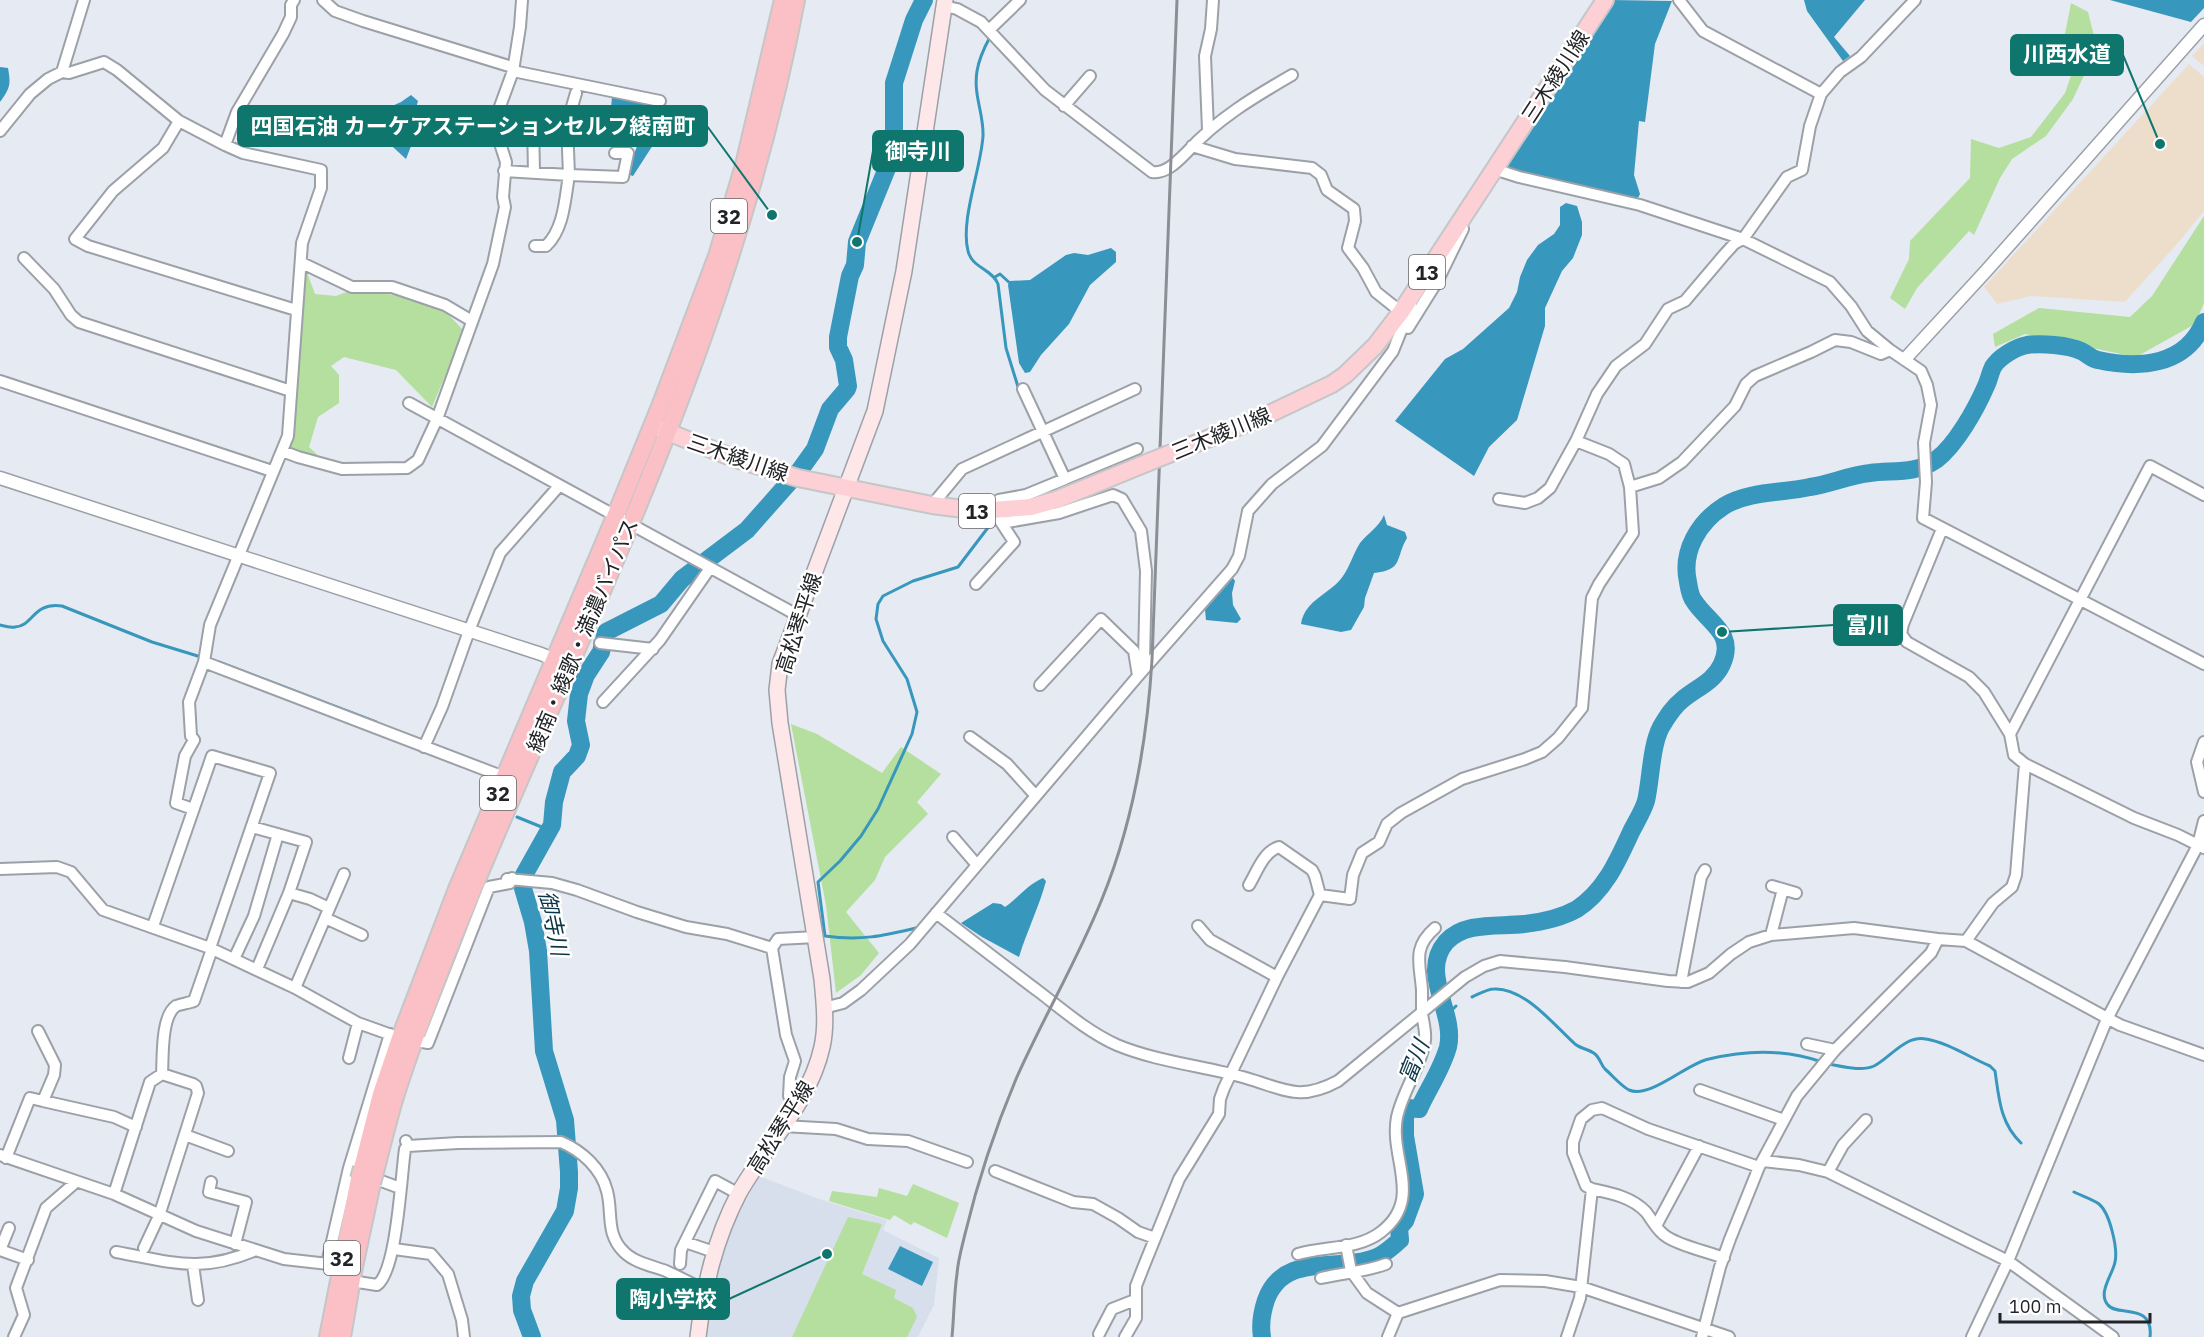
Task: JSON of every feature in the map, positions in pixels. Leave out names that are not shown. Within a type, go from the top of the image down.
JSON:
[{"type":"highway","name":"綾南・綾歌・満濃バイパス","points":[[660,428],[721,245],[753,132],[783,0]]},
{"type":"highway","name":"綾南・綾歌・満濃バイパス","points":[[401,1037],[477,877],[561,662],[623,521],[731,259],[775,102],[796,0]]},
{"type":"highway","name":"綾南・綾歌・満濃バイパス","points":[[328,1337],[363,1174],[394,1099],[401,1037],[457,889],[504,777],[561,662]]},
{"type":"highway","name":"綾南・綾歌・満濃バイパス","points":[[342,1337],[343,1269]]},
{"type":"main road","name":"三木綾川線","points":[[660,428],[736,459],[790,476],[932,505],[999,515],[1056,500],[1263,417],[1318,392],[1345,375],[1383,336],[1417,288],[1605,0]]},
{"type":"main road","name":"高松琴平線","points":[[698,1337],[704,1290],[714,1252],[739,1194],[797,1104],[818,1062],[822,1045],[825,1008],[816,937],[780,723],[777,690],[780,664],[875,411],[904,271],[945,3]]},
{"type":"street","points":[[62,72],[84,0]]},
{"type":"street","points":[[225,145],[237,112],[283,34],[291,16],[291,5],[294,0]]},
{"type":"street","points":[[323,0],[335,11],[354,18],[513,69],[660,101]]},
{"type":"street","points":[[282,451],[342,469],[407,468],[418,460],[437,419],[493,264],[505,207],[503,197],[506,162],[498,137],[498,112],[513,69],[522,0]]},
{"type":"street","points":[[992,33],[1020,0]]},
{"type":"street","points":[[1208,130],[1205,56],[1214,0]]},
{"type":"street","points":[[1679,0],[1703,31],[1821,94]]},
{"type":"street","points":[[1499,499],[1525,503],[1538,498],[1550,488],[1576,441],[1597,394],[1616,366],[1645,344],[1668,309],[1685,301],[1734,244],[1743,239],[1787,177],[1802,170],[1810,126],[1821,94],[1840,72],[1860,57],[1915,0]]},
{"type":"street","points":[[945,3],[970,15],[992,33],[1045,90],[1152,172],[1161,172],[1182,157],[1208,130],[1243,103],[1292,75]]},
{"type":"street","points":[[1905,359],[2204,25]]},
{"type":"street","points":[[0,131],[30,94],[48,79],[62,72],[69,73],[104,62],[179,121],[225,145],[243,153],[321,170],[321,188],[302,243],[288,436],[210,625],[204,662],[189,702],[194,740],[185,756],[176,803],[193,809]]},
{"type":"street","points":[[1064,106],[1090,76]]},
{"type":"street","points":[[535,246],[546,246],[554,239],[560,225],[569,175],[567,123],[576,93]]},
{"type":"street","points":[[534,173],[533,120],[548,118],[567,123]]},
{"type":"street","points":[[179,121],[163,148],[112,191],[75,239],[88,246],[296,310]]},
{"type":"street","points":[[1192,146],[1235,159],[1312,168],[1317,171],[1327,190],[1353,209],[1355,221],[1348,248],[1363,268],[1376,292],[1401,312]]},
{"type":"street","points":[[504,171],[623,177],[628,153],[615,153]]},
{"type":"street","points":[[1494,169],[1640,205],[1743,239],[1830,282],[1851,306],[1867,331],[1921,371],[1927,386],[1931,405],[1924,443],[1923,518],[2204,664]]},
{"type":"street","points":[[825,1008],[843,1003],[861,990],[910,944],[1142,671],[1232,569],[1239,556],[1248,511],[1272,484],[1322,446],[1393,351],[1438,280],[1478,193]]},
{"type":"street","points":[[24,258],[54,289],[70,315],[79,322],[291,391]]},
{"type":"street","points":[[302,263],[352,287],[392,287],[445,306],[472,321]]},
{"type":"street","points":[[1393,351],[1417,288]]},
{"type":"street","points":[[1383,336],[1391,343],[1393,351]]},
{"type":"street","points":[[1630,487],[1659,478],[1682,462],[1735,406],[1746,384],[1755,376],[1834,340],[1851,342],[1881,354],[1890,350]]},
{"type":"street","points":[[0,381],[272,471]]},
{"type":"street","points":[[1023,389],[1065,479]]},
{"type":"street","points":[[932,505],[962,469],[1135,389]]},
{"type":"street","points":[[409,403],[797,615]]},
{"type":"street","points":[[1320,895],[1350,899],[1353,875],[1362,853],[1379,842],[1387,824],[1401,813],[1462,779],[1542,752],[1558,738],[1582,708],[1592,598],[1633,533],[1630,487],[1624,464],[1609,454],[1576,441]]},
{"type":"street","points":[[976,584],[1014,542],[999,515],[999,500],[1026,495],[1065,479],[1100,469],[1137,449]]},
{"type":"street","points":[[2010,734],[2150,466],[2204,495]]},
{"type":"street","points":[[0,478],[561,662]]},
{"type":"street","points":[[425,744],[442,707],[500,553],[559,486]]},
{"type":"street","points":[[999,515],[1059,513],[1111,491],[1122,499],[1141,531],[1146,571],[1142,671]]},
{"type":"street","points":[[1942,529],[1903,624],[1901,634],[1907,642],[1969,677],[1984,692],[2010,734],[2014,755],[2025,764],[2134,818],[2201,847]]},
{"type":"street","points":[[603,702],[652,649],[705,565]]},
{"type":"street","points":[[1040,685],[1101,619],[1134,651],[1142,671]]},
{"type":"street","points":[[603,643],[652,649]]},
{"type":"street","points":[[204,662],[425,744],[504,777]]},
{"type":"street","points":[[970,737],[1008,764],[1036,796]]},
{"type":"street","points":[[2204,741],[2197,762],[2204,792]]},
{"type":"street","points":[[153,926],[212,756],[270,773],[194,1001],[176,1006],[169,1014],[166,1023],[162,1074]]},
{"type":"street","points":[[1966,940],[1993,903],[2012,887],[2016,875],[2025,764]]},
{"type":"street","points":[[1972,1337],[2008,1261],[2107,1018],[2201,847],[2204,822]]},
{"type":"street","points":[[252,827],[306,842],[290,893],[257,969]]},
{"type":"street","points":[[234,959],[254,916],[278,834]]},
{"type":"street","points":[[952,837],[976,865]]},
{"type":"street","points":[[1125,1337],[1136,1318],[1136,1286],[1179,1179],[1219,1114],[1220,1100],[1230,1075],[1320,895],[1311,870],[1279,847],[1267,855],[1249,885]]},
{"type":"street","points":[[0,869],[48,867],[71,872],[103,910],[153,926],[257,969],[358,1023],[428,1043],[489,887],[519,880]]},
{"type":"street","points":[[1681,982],[1701,878],[1706,870]]},
{"type":"street","points":[[295,988],[344,874]]},
{"type":"street","points":[[477,877],[487,882],[519,880],[552,883],[686,927],[727,934],[772,948]]},
{"type":"street","points":[[1772,886],[1796,893]]},
{"type":"street","points":[[1771,935],[1784,890]]},
{"type":"street","points":[[290,893],[310,899],[327,913],[362,935]]},
{"type":"street","points":[[936,913],[1054,1003],[1106,1039],[1139,1053],[1294,1093],[1307,1094],[1324,1089],[1338,1081],[1475,971],[1500,961],[1688,982],[1709,973],[1749,942],[1771,935],[1854,927],[1938,939],[1966,940],[2107,1018],[2138,1032],[2204,1055]]},
{"type":"street","points":[[1198,926],[1210,940],[1277,977]]},
{"type":"street","points":[[1298,1254],[1314,1249],[1346,1246],[1368,1239],[1392,1221],[1400,1206],[1403,1180],[1396,1138],[1397,1118],[1402,1099],[1422,1054],[1425,1038],[1425,1011],[1418,957],[1425,936],[1435,928]]},
{"type":"street","points":[[797,1104],[789,1096],[790,1077],[795,1061],[786,1035],[772,948],[778,939],[816,937]]},
{"type":"street","points":[[1703,1332],[1724,1258],[1761,1164],[1797,1096],[1828,1058],[1931,953],[1938,939]]},
{"type":"street","points":[[349,1058],[358,1023]]},
{"type":"street","points":[[38,1031],[55,1065],[54,1075],[43,1101]]},
{"type":"street","points":[[343,1269],[363,1174],[401,1037]]},
{"type":"street","points":[[1807,1044],[1828,1058]]},
{"type":"street","points":[[114,1194],[150,1082],[162,1074]]},
{"type":"street","points":[[144,1248],[159,1216],[198,1093],[196,1086],[162,1074]]},
{"type":"street","points":[[1700,1090],[1784,1120]]},
{"type":"street","points":[[136,1127],[114,1117],[30,1098],[3,1157],[114,1194],[196,1232],[304,1263],[343,1269],[377,1285],[380,1283],[393,1249],[407,1143],[566,1144],[584,1155],[600,1172],[608,1192],[610,1230],[624,1252],[638,1261],[667,1271],[704,1290]]},
{"type":"street","points":[[1724,1258],[1668,1238],[1645,1211],[1631,1201],[1616,1194],[1592,1190],[1586,1186],[1573,1153],[1573,1142],[1581,1119],[1592,1110],[1602,1108],[1648,1129],[1761,1164],[1799,1165],[1828,1172],[2008,1261],[2113,1337]]},
{"type":"street","points":[[1828,1172],[1843,1145],[1866,1120]]},
{"type":"street","points":[[783,1126],[836,1129],[868,1139],[908,1141],[968,1162]]},
{"type":"street","points":[[185,1135],[228,1151]]},
{"type":"street","points":[[1656,1226],[1699,1146]]},
{"type":"street","points":[[995,1171],[1073,1202],[1093,1204],[1138,1232],[1155,1238]]},
{"type":"street","points":[[363,1174],[400,1188]]},
{"type":"street","points":[[680,1264],[681,1250],[715,1181],[739,1194]]},
{"type":"street","points":[[14,1337],[24,1315],[16,1288],[46,1208],[76,1182]]},
{"type":"street","points":[[211,1182],[209,1192],[246,1202],[235,1244]]},
{"type":"street","points":[[1567,1337],[1580,1298],[1592,1190]]},
{"type":"street","points":[[9,1228],[0,1250],[28,1260]]},
{"type":"street","points":[[685,1242],[714,1252]]},
{"type":"street","points":[[1346,1246],[1350,1270],[1367,1293],[1398,1313]]},
{"type":"street","points":[[393,1249],[431,1254],[448,1274],[462,1320],[464,1337]]},
{"type":"street","points":[[116,1252],[168,1263],[193,1265],[233,1260],[256,1250]]},
{"type":"street","points":[[1321,1278],[1386,1264]]},
{"type":"street","points":[[193,1265],[198,1300]]},
{"type":"street","points":[[1388,1337],[1398,1313],[1500,1280],[1545,1281],[1581,1287],[1703,1332],[1729,1337]]},
{"type":"street","points":[[1099,1334],[1112,1309],[1135,1300]]},
{"type":"shaded area","points":[[2204,43],[2204,66],[2192,56]]},
{"type":"shaded area","points":[[2189,64],[2204,77],[2204,211],[2125,302],[2031,296],[1997,304],[1984,287]]},
{"type":"shaded area","points":[[759,1176],[819,1199],[887,1220],[883,1230],[939,1258],[934,1305],[918,1337],[705,1337],[713,1286],[723,1251],[732,1227]]},
{"type":"green space","points":[[2071,3],[2088,12],[2094,36],[2085,73],[2073,99],[2046,136],[2012,159],[2000,178],[1974,235],[1969,231],[1917,288],[1905,309],[1890,298],[1909,259],[1910,241],[1970,178],[1971,139],[1999,148],[2031,137],[2065,93],[2079,53],[2065,34]]},
{"type":"green space","points":[[2204,216],[2204,303],[2195,324],[2136,357],[2025,334],[1995,347],[1993,334],[2039,308],[2130,317],[2152,296]]},
{"type":"green space","points":[[306,270],[315,294],[336,296],[349,291],[378,292],[409,298],[444,310],[464,331],[432,407],[396,370],[344,357],[331,366],[339,375],[339,403],[318,417],[309,447],[322,459],[288,448],[292,435]]},
{"type":"green space","points":[[791,724],[817,734],[882,773],[901,747],[941,774],[917,802],[928,814],[885,857],[875,880],[846,912],[879,953],[861,975],[836,993],[826,905]]},
{"type":"green space","points":[[913,1184],[959,1203],[947,1238],[914,1222],[911,1225],[894,1215],[890,1220],[829,1201],[832,1191],[877,1197],[879,1188],[907,1196]]},
{"type":"green space","points":[[848,1217],[882,1224],[862,1274],[896,1290],[894,1298],[913,1308],[917,1317],[907,1337],[792,1337]]},
{"type":"water","points":[[1612,0],[1672,1],[1655,44],[1645,122],[1639,121],[1634,175],[1640,194],[1638,198],[1520,173],[1503,167]]},
{"type":"water","points":[[1804,0],[1865,0],[1834,37],[1850,56],[1843,61],[1807,11]]},
{"type":"water","points":[[2110,0],[2204,0],[2204,8],[2191,22]]},
{"type":"water","points":[[0,67],[8,68],[9,83],[8,90],[0,102]]},
{"type":"water","points":[[411,95],[418,101],[413,118],[413,141],[406,159],[368,122],[372,115]]},
{"type":"water","points":[[612,97],[663,105],[653,145],[633,176],[627,174],[641,135],[637,130],[609,129]]},
{"type":"water","points":[[1566,203],[1577,206],[1582,222],[1582,235],[1573,258],[1562,271],[1545,308],[1545,326],[1517,420],[1489,447],[1474,476],[1395,421],[1445,359],[1463,349],[1509,308],[1517,292],[1527,260],[1538,245],[1554,234],[1560,225],[1560,207]]},
{"type":"water","points":[[1111,248],[1116,252],[1116,262],[1090,285],[1069,324],[1041,355],[1030,372],[1025,373],[1019,363],[1008,285],[1010,281],[1030,280],[1066,255],[1074,253],[1088,255]]},
{"type":"water","points":[[1384,515],[1387,525],[1405,532],[1407,538],[1394,566],[1374,573],[1364,607],[1351,630],[1341,632],[1301,624],[1308,608],[1343,576],[1360,543]]},
{"type":"water","points":[[1233,578],[1235,581],[1232,593],[1233,605],[1241,619],[1237,623],[1206,620],[1205,610]]},
{"type":"water","points":[[1043,878],[1046,881],[1043,891],[1019,957],[961,923],[993,903],[1005,907]]},
{"type":"water","points":[[900,1246],[933,1262],[922,1286],[888,1269]]},
{"type":"waterway","name":"御寺川","points":[[532,1337],[522,1310],[521,1296],[525,1281],[565,1211],[569,1172],[565,1120],[544,1051],[538,951],[533,922],[522,885],[524,875],[552,825],[554,802],[562,772],[577,756],[581,745],[576,721],[579,694],[586,675],[601,652],[606,632],[661,604],[682,579],[747,530],[800,470],[815,449],[830,409],[847,389],[844,360],[838,347],[838,337],[850,276],[855,265],[857,242],[894,151],[894,83],[914,20],[924,0]]},
{"type":"waterway","points":[[990,37],[977,71],[976,88],[983,136],[966,239],[970,257],[998,284],[1006,348],[1019,390]]},
{"type":"waterway","points":[[995,277],[1000,274],[1012,285]]},
{"type":"waterway","name":"富川","points":[[1262,1337],[1263,1309],[1266,1300],[1274,1285],[1286,1275],[1314,1266],[1346,1264],[1377,1257],[1400,1240],[1399,1228],[1405,1221],[1415,1194],[1405,1136],[1405,1118],[1408,1108],[1419,1109],[1439,1071],[1448,1047],[1447,1020],[1436,967],[1439,954],[1446,942],[1454,935],[1472,928],[1538,922],[1571,912],[1587,902],[1616,864],[1646,801],[1653,753],[1661,727],[1679,703],[1714,676],[1722,664],[1725,653],[1726,644],[1723,636],[1693,599],[1688,582],[1687,559],[1690,549],[1694,538],[1707,520],[1724,506],[1744,498],[1818,486],[1862,474],[1920,468],[1936,460],[1965,426],[1996,363],[2003,356],[2018,348],[2033,344],[2054,345],[2076,349],[2093,359],[2114,363],[2145,364],[2173,356],[2186,348],[2196,337],[2204,322]]},
{"type":"waterway","points":[[916,928],[871,937],[825,936],[818,882],[861,836],[878,809],[912,734],[917,712],[907,679],[883,641],[876,619],[878,604],[883,596],[913,581],[958,567],[993,521]]},
{"type":"waterway","points":[[0,625],[21,626],[45,607],[62,606],[152,642],[201,657]]},
{"type":"waterway","points":[[219,662],[376,722]]},
{"type":"waterway","points":[[517,817],[549,830]]},
{"type":"waterway","points":[[1472,997],[1494,989],[1505,990],[1528,1001],[1575,1044],[1595,1054],[1605,1069],[1629,1090],[1648,1090],[1700,1062],[1737,1054],[1780,1053],[1822,1062]]},
{"type":"waterway","points":[[1447,1015],[1456,1006]]},
{"type":"waterway","points":[[1828,1064],[1869,1068],[1911,1040],[1926,1039],[1942,1043],[1990,1066],[1995,1071],[1999,1100],[2005,1119],[2021,1143]]},
{"type":"waterway","points":[[2074,1192],[2099,1204],[2107,1215],[2112,1231],[2116,1256],[2105,1289],[2105,1300],[2113,1308],[2134,1312],[2146,1319],[2150,1326],[2150,1337]]},
{"type":"railway","points":[[952,1337],[959,1259],[988,1155],[1016,1079],[1102,899],[1122,841],[1137,781],[1152,660],[1177,0]]},
{"type":"place","name":"川西水道","points":[[2160,144]]},
{"type":"place","name":"四国石油 カーケアステーションセルフ綾南町","points":[[772,215]]},
{"type":"place","name":"御寺川","points":[[857,242]]},
{"type":"place","name":"富川","points":[[1722,632]]},
{"type":"place","name":"陶小学校","points":[[827,1254]]}]
